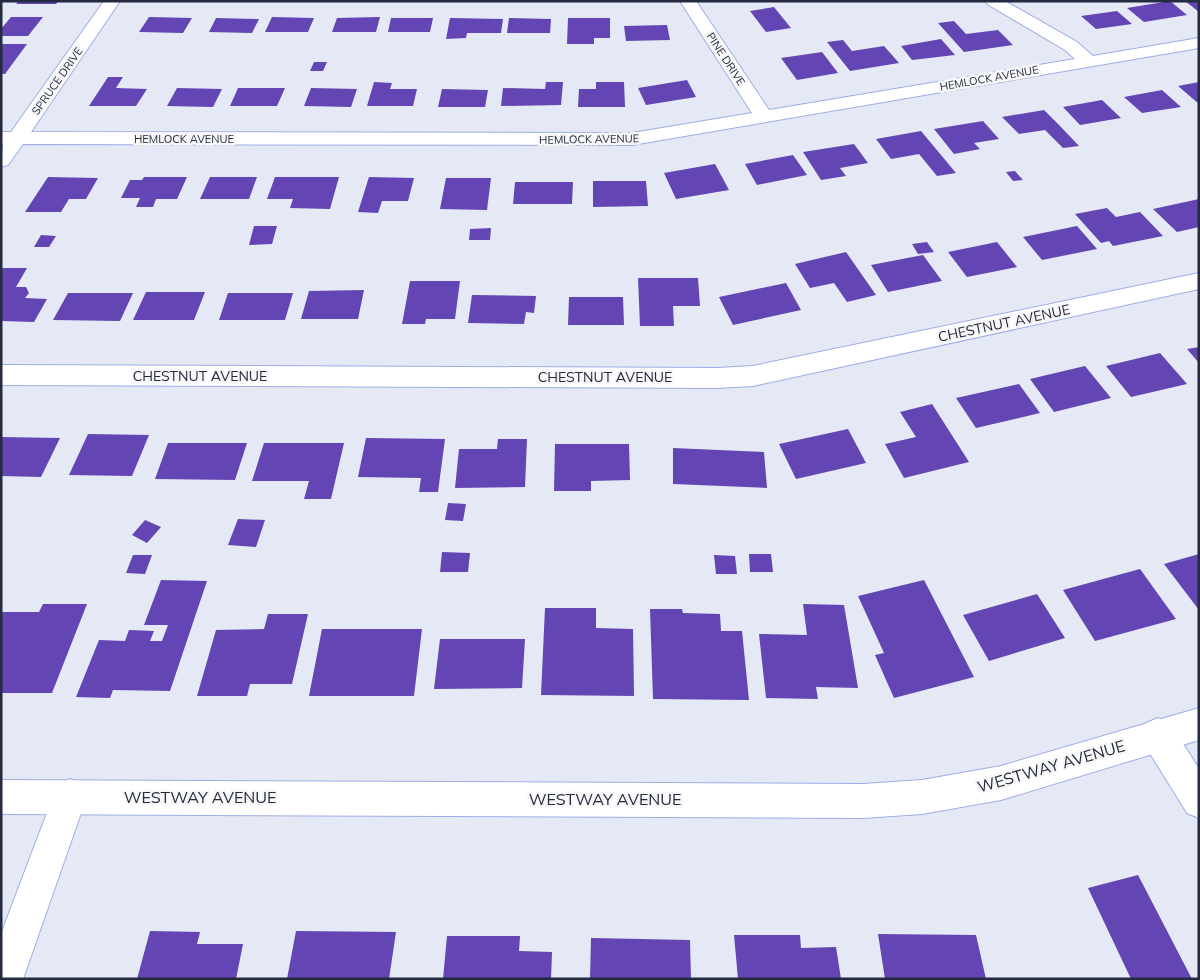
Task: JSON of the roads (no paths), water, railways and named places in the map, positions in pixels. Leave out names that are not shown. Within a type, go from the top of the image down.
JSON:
[{"type":"street","name":"SPRUCE DRIVE","points":[[1,161],[9,138],[112,1]]},
{"type":"street","name":"PINE DRIVE","points":[[688,1],[764,116]]},
{"type":"street","points":[[993,1],[1071,46],[1089,60]]},
{"type":"street","name":"HEMLOCK AVENUE","points":[[9,138],[632,140],[1089,60],[1199,43]]},
{"type":"street","name":"CHESTNUT AVENUE","points":[[1,375],[707,378],[752,376],[1199,281]]},
{"type":"street","name":"WESTWAY AVENUE","points":[[1,797],[862,801],[922,797],[1001,783],[1199,724]]},
{"type":"street","points":[[1158,735],[1199,801]]},
{"type":"street","points":[[4,979],[70,796]]}]
